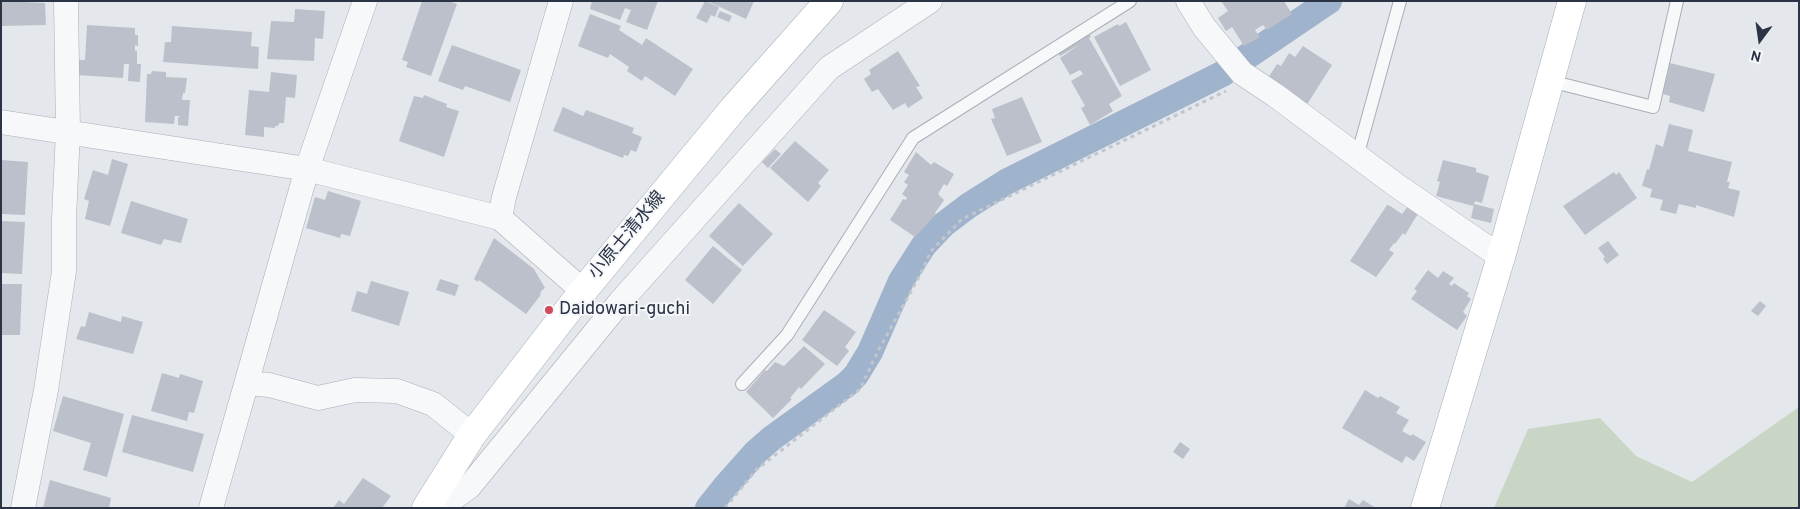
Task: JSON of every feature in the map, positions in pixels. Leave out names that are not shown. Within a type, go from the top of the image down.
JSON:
[{"type":"main road","name":"小原土清水線","points":[[426,508],[472,434],[583,291],[734,108],[829,1]]},
{"type":"main road","points":[[1425,508],[1501,257],[1572,1]]},
{"type":"street","points":[[23,508],[46,390],[64,271],[68,131],[66,1]]},
{"type":"street","points":[[211,508],[307,169],[364,1]]},
{"type":"street","points":[[500,218],[504,197],[561,1]]},
{"type":"street","points":[[440,508],[469,487],[620,302],[829,68],[930,1]]},
{"type":"street","points":[[1188,1],[1204,27],[1242,73],[1396,185],[1501,257]]},
{"type":"street","points":[[1,122],[307,169],[500,218],[583,291]]},
{"type":"street","points":[[247,383],[269,385],[318,398],[356,390],[397,391],[433,404],[472,434]]},
{"type":"lane","points":[[742,384],[787,335],[913,138],[1130,1]]},
{"type":"lane","points":[[1357,157],[1400,1]]},
{"type":"lane","points":[[1550,81],[1653,107],[1677,1]]},
{"type":"path","points":[[725,508],[756,470],[860,389],[876,353],[920,275],[931,251],[962,219],[1251,80]]},
{"type":"green space","points":[[1799,407],[1799,508],[1494,508],[1528,429],[1600,418],[1636,456],[1692,482]]},
{"type":"building","points":[[1,1],[45,3],[46,25],[1,26]]},
{"type":"building","points":[[422,1],[448,1],[457,4],[431,76],[406,67],[408,62],[402,60]]},
{"type":"building","points":[[592,1],[658,1],[647,30],[626,22],[631,10],[625,8],[620,20],[590,9]]},
{"type":"building","points":[[705,1],[719,7],[715,17],[711,15],[707,23],[696,18]]},
{"type":"building","points":[[707,1],[754,1],[746,19]]},
{"type":"building","points":[[1221,1],[1284,1],[1292,14],[1267,30],[1263,25],[1255,30],[1260,37],[1244,46],[1232,27],[1226,31],[1218,18],[1228,11]]},
{"type":"building","points":[[295,9],[325,11],[323,39],[315,38],[314,61],[267,59],[271,21],[294,22]]},
{"type":"building","points":[[720,11],[732,16],[729,22],[717,17]]},
{"type":"building","points":[[590,14],[621,26],[619,30],[642,45],[646,38],[693,69],[675,96],[645,76],[642,81],[627,71],[629,67],[610,54],[608,58],[578,46]]},
{"type":"building","points":[[1126,22],[1151,70],[1120,86],[1094,37],[1118,24],[1119,26]]},
{"type":"building","points":[[87,25],[135,28],[135,35],[138,35],[138,46],[135,45],[137,64],[141,64],[140,82],[128,81],[129,64],[124,64],[123,78],[77,75],[78,60],[85,60]]},
{"type":"building","points":[[172,26],[252,32],[251,46],[259,47],[258,69],[163,62],[165,42],[171,42]]},
{"type":"building","points":[[1089,33],[1091,37],[1089,38],[1122,96],[1109,104],[1113,111],[1090,125],[1081,108],[1085,106],[1071,81],[1083,74],[1080,70],[1070,75],[1060,58],[1079,45],[1060,56],[1058,52]]},
{"type":"building","points":[[452,45],[521,70],[510,102],[465,86],[463,90],[438,81]]},
{"type":"building","points":[[1303,46],[1332,65],[1306,106],[1268,78],[1277,64],[1281,66],[1289,53],[1295,57]]},
{"type":"building","points":[[898,51],[920,86],[916,87],[923,98],[908,108],[905,103],[893,110],[878,89],[872,92],[864,79],[871,74],[869,70]]},
{"type":"building","points":[[1670,63],[1715,74],[1704,112],[1669,102],[1670,96],[1663,94]]},
{"type":"building","points":[[152,71],[166,72],[166,77],[187,78],[182,100],[190,100],[188,126],[178,125],[178,117],[181,116],[175,116],[174,124],[145,122],[147,74],[151,74]]},
{"type":"building","points":[[271,72],[297,75],[295,98],[286,97],[284,123],[279,123],[275,128],[264,127],[264,137],[245,135],[249,90],[269,92]]},
{"type":"building","points":[[424,95],[447,104],[446,107],[459,111],[444,157],[399,141],[414,96],[423,98]]},
{"type":"building","points":[[1022,97],[1042,142],[1007,156],[991,119],[995,118],[992,109]]},
{"type":"building","points":[[563,107],[583,116],[586,110],[634,128],[632,133],[642,137],[636,152],[631,150],[628,156],[624,155],[623,158],[553,131]]},
{"type":"building","points":[[1669,124],[1693,130],[1688,151],[1732,162],[1727,182],[1730,182],[1728,188],[1740,191],[1734,217],[1696,205],[1696,208],[1679,204],[1676,214],[1660,210],[1663,200],[1650,197],[1652,189],[1642,186],[1647,169],[1649,170],[1656,144],[1663,147]]},
{"type":"building","points":[[795,141],[829,170],[818,183],[821,186],[808,202],[770,168]]},
{"type":"building","points":[[775,149],[781,154],[768,168],[762,162]]},
{"type":"building","points":[[916,152],[931,165],[934,162],[954,174],[947,186],[944,184],[938,194],[944,200],[936,214],[915,237],[890,220],[903,199],[906,200],[907,198],[902,194],[908,185],[904,182],[909,175],[904,172]]},
{"type":"building","points":[[112,159],[128,164],[110,226],[85,219],[89,201],[84,199],[93,170],[108,175]]},
{"type":"building","points":[[1,160],[28,162],[25,215],[1,214]]},
{"type":"building","points":[[1443,160],[1476,168],[1476,172],[1489,176],[1482,203],[1475,201],[1473,206],[1436,196],[1440,182],[1437,181]]},
{"type":"building","points":[[1614,172],[1616,175],[1619,172],[1637,198],[1585,235],[1563,206]]},
{"type":"building","points":[[328,191],[361,201],[350,236],[341,234],[340,238],[306,228],[315,197],[325,200]]},
{"type":"building","points":[[131,201],[188,219],[181,243],[164,239],[161,245],[121,233]]},
{"type":"building","points":[[739,203],[773,234],[743,266],[709,236]]},
{"type":"building","points":[[1474,204],[1494,209],[1491,223],[1471,218]]},
{"type":"building","points":[[1387,205],[1402,214],[1409,205],[1419,212],[1405,235],[1403,233],[1389,250],[1394,253],[1376,277],[1350,261]]},
{"type":"building","points":[[1,221],[25,222],[22,274],[1,273]]},
{"type":"building","points":[[494,238],[534,269],[545,288],[526,314],[479,280],[478,282],[474,279]]},
{"type":"building","points":[[1608,241],[1619,255],[1607,264],[1603,259],[1605,257],[1598,248]]},
{"type":"building","points":[[713,246],[742,270],[713,304],[685,280]]},
{"type":"building","points":[[1428,270],[1438,278],[1443,271],[1454,278],[1449,284],[1452,286],[1454,283],[1469,293],[1467,296],[1471,299],[1463,312],[1467,316],[1457,330],[1411,299],[1417,291],[1414,289]]},
{"type":"building","points":[[440,279],[459,285],[455,296],[436,290]]},
{"type":"building","points":[[371,281],[409,292],[399,326],[351,311],[357,291],[367,294]]},
{"type":"building","points":[[1,284],[22,284],[20,335],[1,335]]},
{"type":"building","points":[[1760,301],[1766,306],[1758,316],[1751,311]]},
{"type":"building","points":[[824,310],[856,332],[845,347],[849,351],[837,366],[802,340]]},
{"type":"building","points":[[89,312],[121,322],[122,316],[143,322],[133,354],[76,339],[81,326],[85,327]]},
{"type":"building","points":[[804,346],[825,364],[801,389],[799,387],[790,398],[792,399],[773,418],[746,392],[765,370],[767,371],[775,362],[784,366]]},
{"type":"building","points":[[162,373],[179,378],[180,374],[203,381],[194,413],[189,412],[187,421],[151,411]]},
{"type":"building","points":[[1365,390],[1378,398],[1380,396],[1400,407],[1396,413],[1409,420],[1402,431],[1426,442],[1414,461],[1406,456],[1402,463],[1342,428]]},
{"type":"building","points":[[63,396],[124,414],[107,477],[83,470],[91,443],[53,431]]},
{"type":"building","points":[[132,415],[204,434],[193,472],[122,452]]},
{"type":"building","points":[[1180,442],[1190,449],[1183,459],[1173,452]]},
{"type":"building","points":[[363,478],[391,496],[382,508],[333,508],[339,500],[344,504]]},
{"type":"building","points":[[50,480],[111,498],[109,508],[43,508]]},
{"type":"building","points":[[1349,499],[1359,505],[1363,500],[1376,508],[1344,508]]},
{"type":"waterway","points":[[1239,62],[1329,1]]},
{"type":"waterway","points":[[708,508],[756,452],[772,438],[847,384],[856,375],[870,352],[901,281],[924,245],[943,225],[968,206],[1006,182],[1224,73]]},
{"type":"place","name":"Daidowari-guchi","points":[[549,310]]}]
